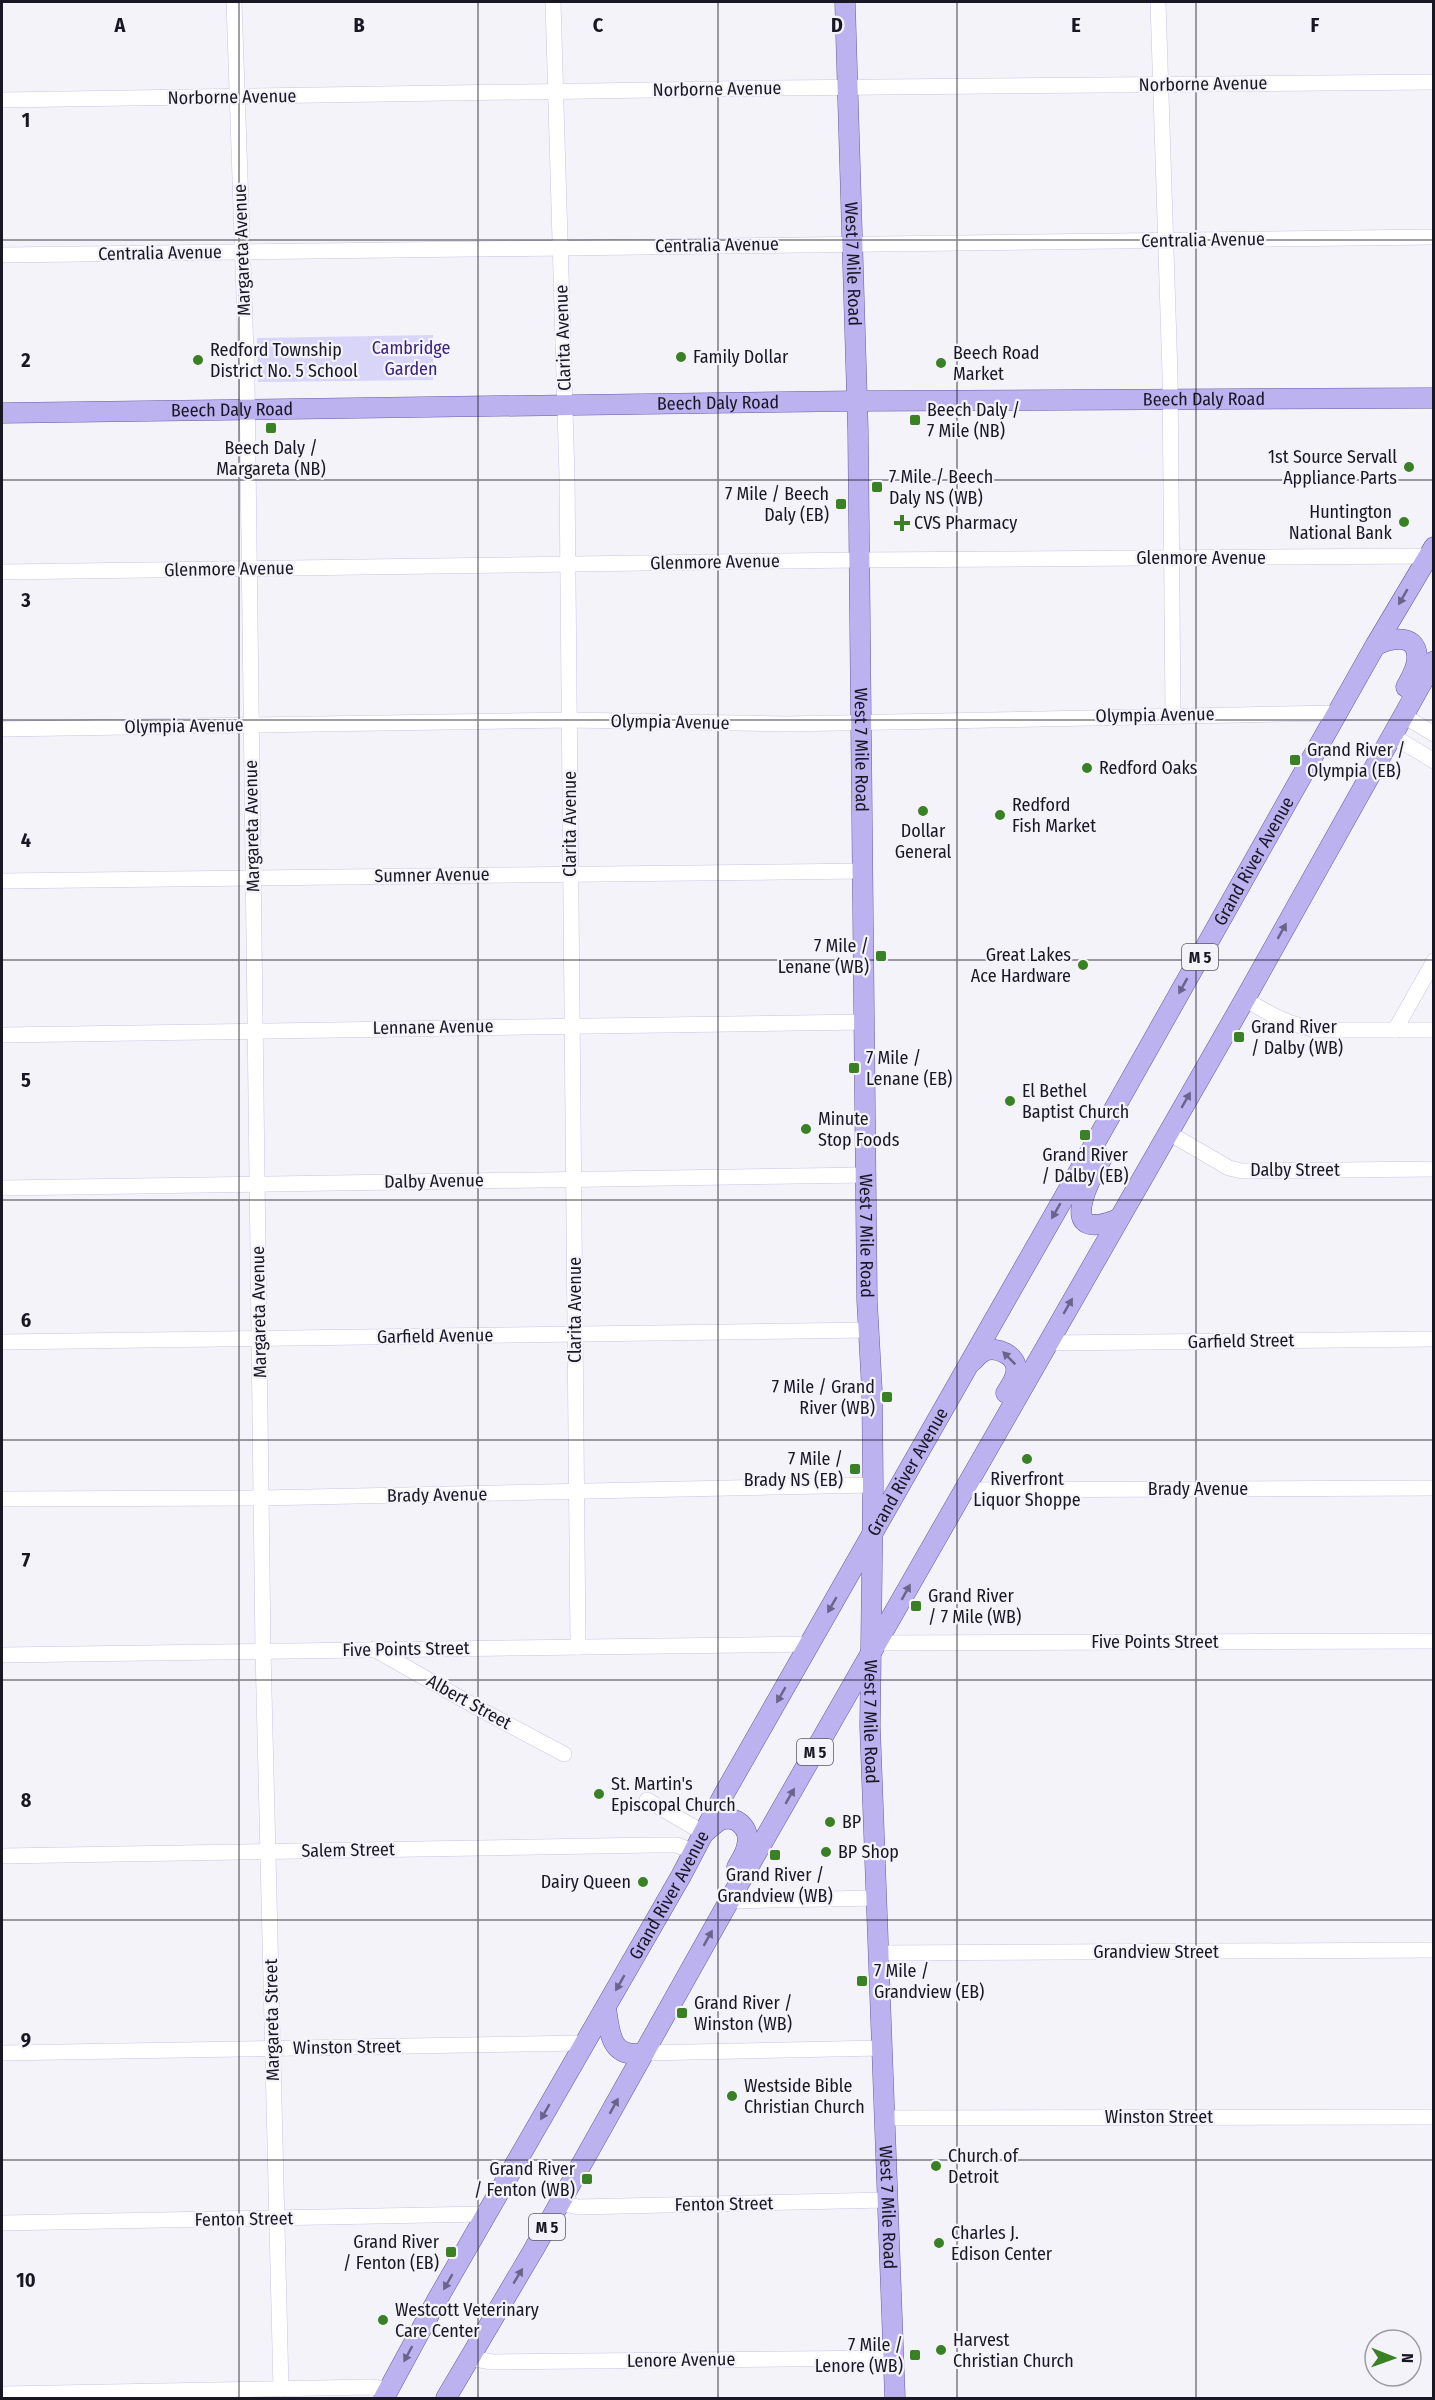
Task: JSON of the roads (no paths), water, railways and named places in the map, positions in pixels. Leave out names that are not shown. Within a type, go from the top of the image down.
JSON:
[{"type":"main road","name":"West 7 Mile Road","points":[[846,2],[857,401],[868,1330],[872,1391],[876,1898],[895,2398]]},
{"type":"main road","name":"Beech Daly Road","points":[[2,413],[857,401],[1434,398]]},
{"type":"main road","name":"Grand River Avenue","points":[[387,2394],[486,2214],[606,2008],[724,1794],[1431,551]]},
{"type":"main road","points":[[1337,832],[1345,795],[1399,701],[1418,654],[1409,641],[1394,638],[1375,646]]},
{"type":"main road","name":"M 5","points":[[446,2398],[561,2203],[729,1901],[1245,999],[1402,715],[1434,662]]},
{"type":"main road","points":[[1118,1219],[1103,1225],[1094,1225],[1085,1220],[1080,1204],[1085,1188],[1145,1078],[1150,1047]]},
{"type":"main road","points":[[967,1367],[979,1354],[991,1349],[1008,1355],[1016,1364],[1016,1373],[989,1422],[988,1448]]},
{"type":"main road","points":[[704,1833],[720,1821],[728,1819],[741,1823],[747,1830],[747,1848],[730,1882],[729,1901]]},
{"type":"main road","points":[[606,2008],[610,2035],[614,2044],[622,2052],[634,2055],[644,2053]]},
{"type":"street","name":"Margareta Avenue","points":[[234,2],[247,409],[263,1651]]},
{"type":"street","name":"Clarita Avenue","points":[[553,2],[565,405],[574,1025],[578,1647]]},
{"type":"street","points":[[1158,2],[1170,399],[1173,715]]},
{"type":"street","name":"Norborne Avenue","points":[[2,100],[1434,82]]},
{"type":"street","name":"Centralia Avenue","points":[[2,255],[1434,237]]},
{"type":"street","name":"Glenmore Avenue","points":[[2,572],[1172,558],[1431,551]]},
{"type":"street","name":"Olympia Avenue","points":[[2,729],[569,720],[786,724],[1338,713]]},
{"type":"street","points":[[1402,715],[1434,734]]},
{"type":"street","points":[[1391,735],[1434,761]]},
{"type":"street","name":"Sumner Avenue","points":[[2,881],[862,871]]},
{"type":"street","points":[[1395,1030],[1434,961]]},
{"type":"street","points":[[1245,999],[1286,1023],[1318,1030],[1434,1030]]},
{"type":"street","name":"Lennane Avenue","points":[[2,1035],[864,1022]]},
{"type":"street","name":"Dalby Street","points":[[1167,1132],[1229,1168],[1242,1171],[1434,1170]]},
{"type":"street","name":"Dalby Avenue","points":[[2,1188],[866,1175]]},
{"type":"street","name":"Garfield Avenue","points":[[2,1342],[868,1330]]},
{"type":"street","name":"Garfield Street","points":[[1048,1342],[1434,1339]]},
{"type":"street","name":"Brady Avenue","points":[[2,1499],[576,1493],[873,1485]]},
{"type":"street","name":"Brady Avenue","points":[[963,1490],[1434,1488]]},
{"type":"street","name":"Five Points Street","points":[[873,1650],[1434,1641]]},
{"type":"street","name":"Five Points Street","points":[[2,1655],[810,1644]]},
{"type":"street","name":"Albert Street","points":[[374,1649],[564,1754]]},
{"type":"street","name":"Margareta Street","points":[[263,1651],[281,2389]]},
{"type":"street","points":[[647,1800],[704,1833]]},
{"type":"street","name":"Salem Street","points":[[2,1856],[677,1845],[694,1852]]},
{"type":"street","points":[[729,1901],[876,1898]]},
{"type":"street","name":"Grandview Street","points":[[878,1953],[1434,1950]]},
{"type":"street","name":"Winston Street","points":[[2,2053],[584,2043]]},
{"type":"street","points":[[644,2053],[881,2048]]},
{"type":"street","name":"Winston Street","points":[[884,2118],[1434,2117]]},
{"type":"street","name":"Fenton Street","points":[[561,2203],[578,2207],[887,2200]]},
{"type":"street","name":"Fenton Street","points":[[2,2223],[486,2214]]},
{"type":"street","name":"Lenore Avenue","points":[[469,2358],[492,2362],[893,2358]]},
{"type":"street","points":[[2,2394],[372,2387],[387,2394]]},
{"type":"place","name":"Family Dollar","points":[[681,357]]},
{"type":"place","name":"Redford Township District No. 5 School","points":[[198,360]]},
{"type":"place","name":"Beech Road Market","points":[[941,363]]},
{"type":"place","name":"Beech Daly / 7 Mile (NB)","points":[[915,420]]},
{"type":"place","name":"Beech Daly / Margareta (NB)","points":[[271,428]]},
{"type":"place","name":"1st Source Servall Appliance Parts","points":[[1409,467]]},
{"type":"place","name":"7 Mile / Beech Daly NS (WB)","points":[[877,487]]},
{"type":"place","name":"7 Mile / Beech Daly (EB)","points":[[841,504]]},
{"type":"place","name":"Huntington National Bank","points":[[1404,522]]},
{"type":"place","name":"CVS Pharmacy","points":[[902,523]]},
{"type":"place","name":"Grand River / Olympia (EB)","points":[[1295,760]]},
{"type":"place","name":"Redford Oaks","points":[[1087,768]]},
{"type":"place","name":"Dollar General","points":[[923,811]]},
{"type":"place","name":"Redford Fish Market","points":[[1000,815]]},
{"type":"place","name":"7 Mile / Lenane (WB)","points":[[881,956]]},
{"type":"place","name":"Great Lakes Ace Hardware","points":[[1083,965]]},
{"type":"place","name":"Grand River / Dalby (WB)","points":[[1239,1037]]},
{"type":"place","name":"7 Mile / Lenane (EB)","points":[[854,1068]]},
{"type":"place","name":"El Bethel Baptist Church","points":[[1010,1101]]},
{"type":"place","name":"Minute Stop Foods","points":[[806,1129]]},
{"type":"place","name":"Grand River / Dalby (EB)","points":[[1085,1135]]},
{"type":"place","name":"7 Mile / Grand River (WB)","points":[[887,1397]]},
{"type":"place","name":"Riverfront Liquor Shoppe","points":[[1027,1459]]},
{"type":"place","name":"7 Mile / Brady NS (EB)","points":[[855,1469]]},
{"type":"place","name":"Grand River / 7 Mile (WB)","points":[[916,1606]]},
{"type":"place","name":"St. Martin's Episcopal Church","points":[[599,1794]]},
{"type":"place","name":"BP","points":[[830,1822]]},
{"type":"place","name":"BP Shop","points":[[826,1852]]},
{"type":"place","name":"Grand River / Grandview (WB)","points":[[775,1855]]},
{"type":"place","name":"Dairy Queen","points":[[643,1882]]},
{"type":"place","name":"7 Mile / Grandview (EB)","points":[[862,1981]]},
{"type":"place","name":"Grand River / Winston (WB)","points":[[682,2013]]},
{"type":"place","name":"Westside Bible Christian Church","points":[[732,2096]]},
{"type":"place","name":"Church of Detroit","points":[[936,2166]]},
{"type":"place","name":"Grand River / Fenton (WB)","points":[[587,2179]]},
{"type":"place","name":"Charles J. Edison Center","points":[[939,2243]]},
{"type":"place","name":"Grand River / Fenton (EB)","points":[[451,2252]]},
{"type":"place","name":"Westcott Veterinary Care Center","points":[[383,2320]]},
{"type":"place","name":"Harvest Christian Church","points":[[941,2350]]},
{"type":"place","name":"7 Mile / Lenore (WB)","points":[[915,2355]]},
{"type":"park label","name":"Cambridge Garden","points":[[411,358]]}]
